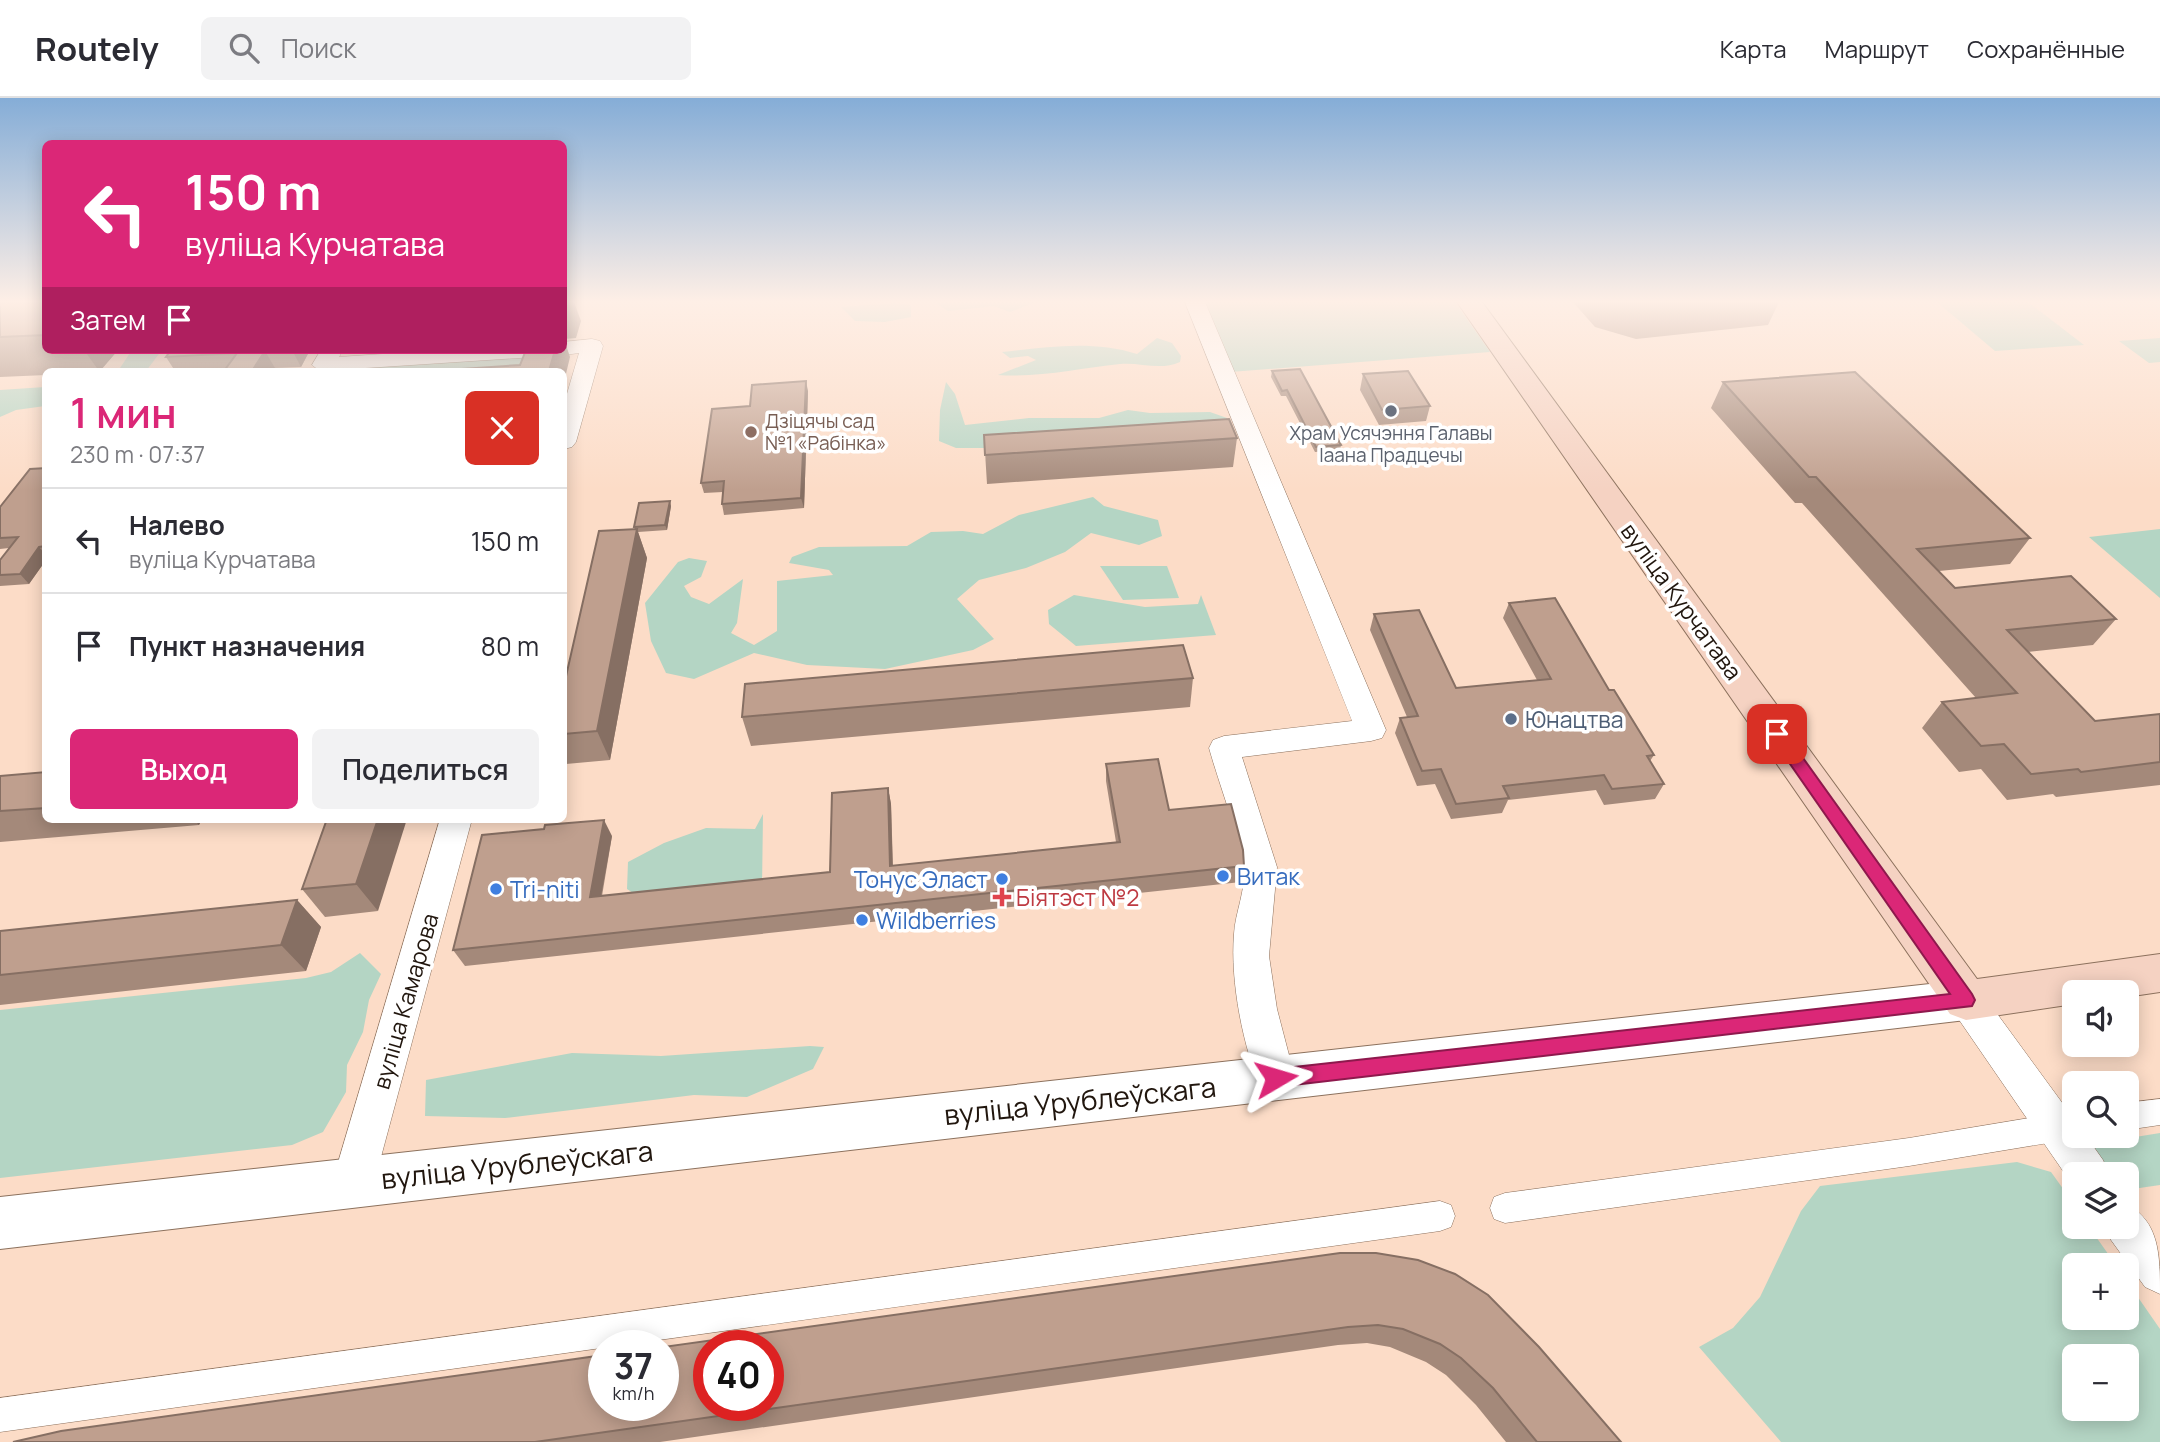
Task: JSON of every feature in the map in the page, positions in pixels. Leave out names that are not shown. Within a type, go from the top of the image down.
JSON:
[{"type":"main road","name":"вуліца Курчатава","points":[[1514,365],[1966,1000]]},
{"type":"main road","name":"вуліца Урублеўскага","points":[[1966,1000],[2160,973]]},
{"type":"street","points":[[567,432],[587,365]]},
{"type":"street","points":[[1221,365],[1371,730],[1224,748],[1260,867],[1261,888],[1251,935],[1254,996],[1276,1078]]},
{"type":"street","name":"вуліца Камарова","points":[[353,1183],[455,823]]},
{"type":"street","name":"вуліца Урублеўскага","points":[[0,1223],[1966,1000]]},
{"type":"street","name":"вуліца Курчатава","points":[[1966,1000],[2062,1123]]},
{"type":"street","points":[[2139,1115],[2160,1112]]},
{"type":"street","points":[[1505,1208],[1896,1154],[2062,1127]]},
{"type":"street","points":[[0,1415],[1440,1216]]},
{"type":"street","points":[[2136,1239],[2160,1272]]},
{"type":"green space","points":[[122,365],[151,365],[148,368],[120,368]]},
{"type":"green space","points":[[358,365],[527,365],[528,367],[481,368],[349,368]]},
{"type":"green space","points":[[1024,365],[1115,365],[1044,374],[998,375]]},
{"type":"green space","points":[[1227,365],[1325,365],[1230,372]]},
{"type":"green space","points":[[946,382],[955,394],[965,425],[1029,418],[1099,418],[1128,410],[1150,413],[1210,412],[1227,418],[1227,428],[985,448],[956,448],[939,441],[940,410]]},
{"type":"green space","points":[[42,387],[42,406],[16,410],[0,417],[0,390]]},
{"type":"green space","points":[[1093,497],[1104,506],[1158,520],[1162,536],[1139,545],[1091,533],[1065,552],[1026,568],[979,580],[957,599],[994,639],[973,650],[885,669],[807,665],[754,653],[694,679],[666,673],[651,641],[645,603],[678,562],[689,558],[707,561],[701,577],[684,586],[691,597],[709,604],[743,579],[737,623],[731,633],[754,645],[777,631],[777,581],[833,575],[829,570],[789,563],[792,557],[819,547],[907,546],[931,532],[963,531],[983,534],[1019,515]]},
{"type":"green space","points":[[2160,529],[2160,598],[2089,537]]},
{"type":"green space","points":[[1100,566],[1167,566],[1179,598],[1123,600]]},
{"type":"green space","points":[[1074,595],[1145,607],[1198,604],[1201,595],[1216,635],[1076,646],[1049,624],[1048,610]]},
{"type":"green space","points":[[763,814],[762,888],[647,902],[627,889],[628,862],[664,843],[706,828],[755,829]]},
{"type":"green space","points":[[360,953],[381,974],[369,1000],[363,1032],[347,1065],[346,1092],[323,1132],[292,1145],[0,1178],[0,1010],[306,978],[331,972]]},
{"type":"green space","points":[[824,1047],[813,1069],[747,1097],[694,1095],[505,1118],[425,1116],[426,1080],[572,1053],[661,1056]]},
{"type":"green space","points":[[2160,1133],[2160,1185],[2139,1188],[2139,1162],[2104,1162],[2095,1148],[2139,1148],[2139,1136]]},
{"type":"green space","points":[[2017,1162],[2051,1172],[2062,1187],[2062,1239],[2098,1239],[2107,1253],[2062,1253],[2062,1330],[2139,1330],[2139,1299],[2160,1329],[2160,1442],[1781,1442],[1699,1347],[1733,1328],[1760,1297],[1801,1211],[1820,1186]]},
{"type":"building","points":[[229,365],[256,365],[254,368],[226,368]]},
{"type":"building","points":[[551,365],[550,368],[476,368]]},
{"type":"building","points":[[1300,369],[1341,445],[1316,447],[1287,390],[1282,391],[1272,371]]},
{"type":"building","points":[[1408,371],[1430,406],[1382,410],[1363,374]]},
{"type":"building","points":[[1855,372],[2030,538],[1917,549],[1955,588],[2071,576],[2116,619],[2007,630],[2095,721],[2160,714],[2160,762],[2081,772],[2078,769],[2031,774],[2004,744],[1981,746],[1942,702],[2017,693],[1816,477],[1809,477],[1723,382]]},
{"type":"building","points":[[806,381],[801,498],[722,504],[724,481],[701,483],[712,409],[750,406],[752,385]]},
{"type":"building","points":[[1229,419],[1237,438],[985,455],[984,435]]},
{"type":"building","points":[[42,468],[42,547],[20,574],[0,575],[0,560],[18,537],[0,538],[0,507],[30,469]]},
{"type":"building","points":[[670,501],[665,525],[634,527],[639,503]]},
{"type":"building","points":[[637,529],[597,731],[567,734],[567,672],[599,531]]},
{"type":"building","name":"Юнацтва","points":[[1555,598],[1609,690],[1614,690],[1654,755],[1647,756],[1664,784],[1612,789],[1604,775],[1503,786],[1509,798],[1456,804],[1441,769],[1422,771],[1400,718],[1418,716],[1374,614],[1419,610],[1456,688],[1551,679],[1509,603]]},
{"type":"building","points":[[1183,645],[1193,678],[742,717],[745,684]]},
{"type":"building","points":[[1158,759],[1169,810],[1231,804],[1243,850],[1244,866],[453,950],[482,835],[544,829],[545,825],[604,820],[590,897],[830,872],[832,793],[888,788],[890,866],[1120,842],[1106,764]]},
{"type":"building","points":[[42,772],[42,808],[0,811],[0,776]]},
{"type":"building","points":[[326,823],[377,823],[356,884],[302,889]]},
{"type":"building","points":[[297,900],[281,945],[0,975],[0,931]]},
{"type":"building","points":[[1340,1253],[1376,1253],[1418,1260],[1455,1274],[1488,1295],[1539,1347],[1621,1442],[1537,1442],[1493,1388],[1461,1358],[1440,1344],[1403,1329],[1378,1325],[1348,1327],[784,1407],[784,1330]]},
{"type":"building","points":[[693,1343],[693,1420],[535,1442],[13,1442],[61,1431],[588,1357],[588,1421],[679,1421],[679,1345]]},
{"type":"place","name":"Храм Усячэння Галавы Іаана Прадцечы","points":[[1391,411]]},
{"type":"place","name":"Дзіцячы сад №1 «Рабінка»","points":[[751,432]]},
{"type":"place","name":"Юнацтва","points":[[1511,719]]},
{"type":"place","name":"Витак","points":[[1223,876]]},
{"type":"place","name":"Тонус Эласт","points":[[1002,879]]},
{"type":"place","name":"Tri-niti","points":[[496,889]]},
{"type":"place","name":"Біятэст №2","points":[[1002,897]]},
{"type":"place","name":"Wildberries","points":[[862,920]]},
{"type":"route","points":[[1276,1078],[1966,1000],[1777,734]]}]
